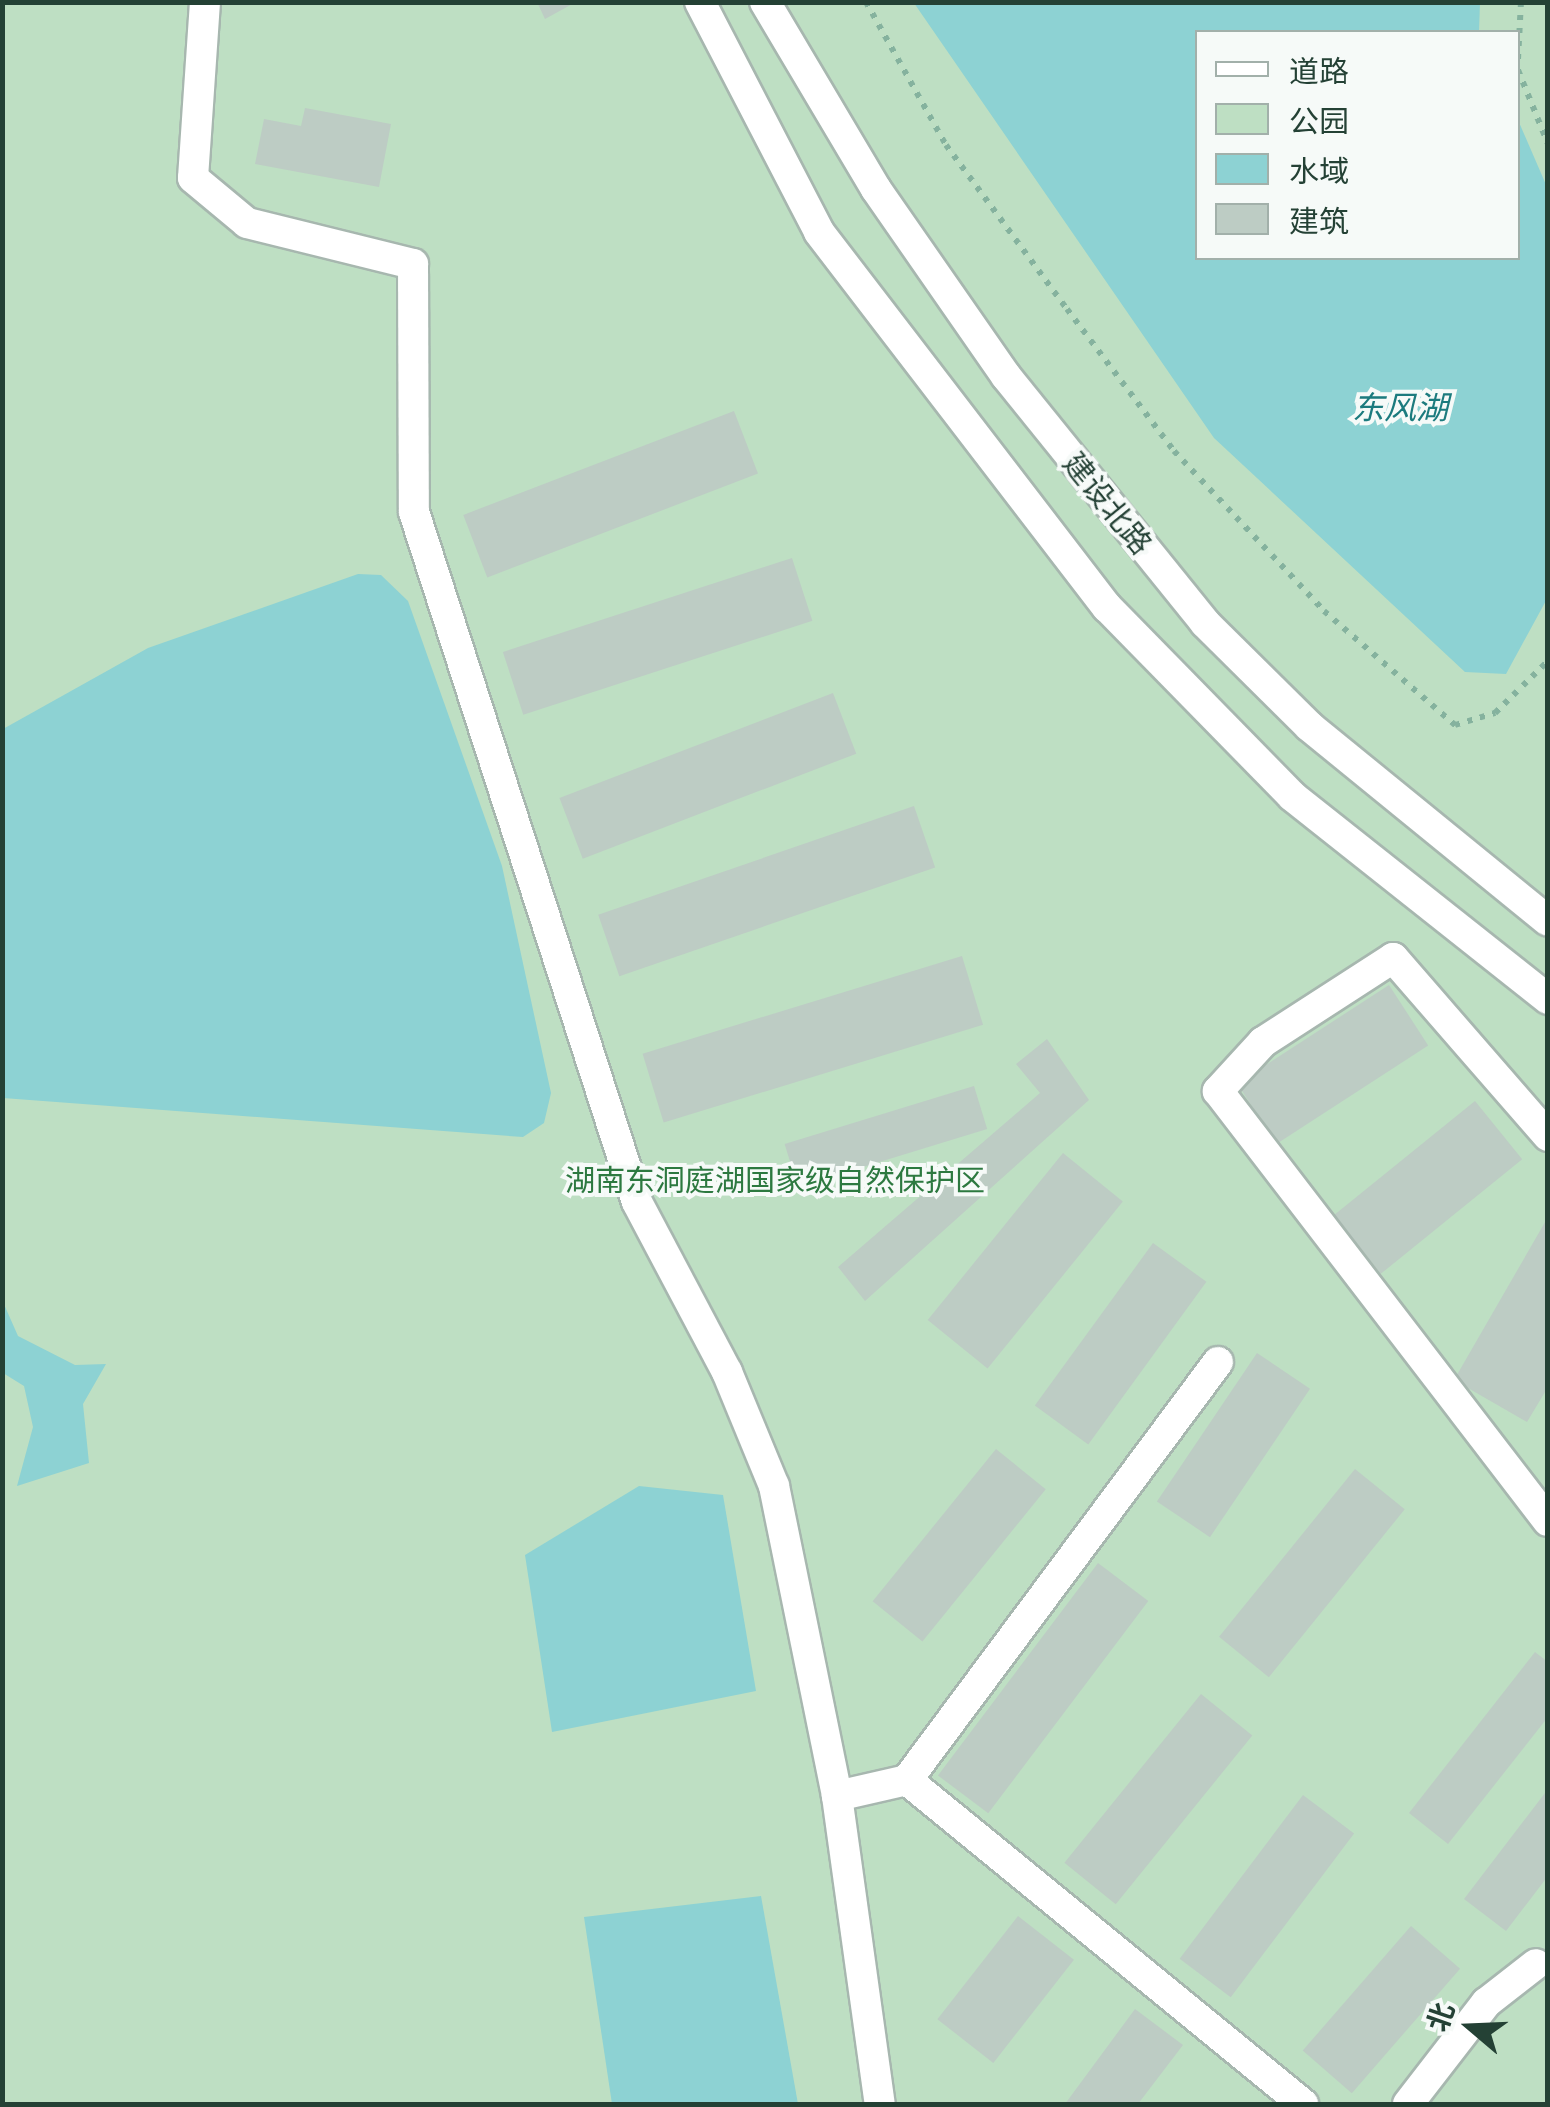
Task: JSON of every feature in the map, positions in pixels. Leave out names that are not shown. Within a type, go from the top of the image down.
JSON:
[{"type":"street","points":[[205,2],[192,178],[247,223],[413,264],[414,512],[638,1202],[727,1372],[774,1486],[837,1796],[880,2104]]},
{"type":"street","points":[[700,2],[818,232],[1107,607],[1292,796],[1548,999]]},
{"type":"street","name":"建设北路","points":[[765,2],[876,189],[1006,376],[1204,623],[1309,726],[1548,921]]},
{"type":"street","points":[[1548,1136],[1393,958],[1263,1042],[1218,1090],[1548,1521]]},
{"type":"street","points":[[837,1796],[907,1780],[1218,1362]]},
{"type":"street","points":[[907,1780],[1303,2104]]},
{"type":"street","points":[[1408,2104],[1486,2003],[1536,1964]]},
{"type":"path","points":[[866,2],[946,145],[1079,325],[1174,451],[1324,612],[1455,725],[1495,713],[1548,662]]},
{"type":"path","points":[[1520,30],[1521,2]]},
{"type":"path","points":[[1520,75],[1548,144]]},
{"type":"green space","name":"湖南东洞庭湖国家级自然保护区","points":[[3,3],[1547,3],[1547,2104],[3,2104]]},
{"type":"water","name":"东风湖","points":[[914,3],[1480,3],[1479,30],[1195,30],[1195,260],[1520,260],[1520,125],[1547,187],[1548,597],[1506,674],[1465,672],[1214,438]]},
{"type":"water","points":[[358,574],[381,575],[408,601],[502,866],[551,1093],[544,1123],[523,1137],[3,1098],[3,729],[148,648]]},
{"type":"water","points":[[3,1302],[18,1336],[75,1365],[106,1364],[83,1404],[89,1463],[17,1486],[33,1427],[24,1386],[3,1373]]},
{"type":"water","points":[[639,1486],[723,1495],[756,1691],[552,1732],[525,1555]]},
{"type":"water","points":[[761,1896],[798,2104],[612,2104],[584,1917]]},
{"type":"building","points":[[537,2],[576,2],[545,19]]},
{"type":"building","points":[[305,108],[391,124],[379,187],[255,164],[264,119],[301,126]]},
{"type":"building","points":[[734,411],[758,474],[487,577],[463,515]]},
{"type":"building","points":[[792,558],[812,621],[523,715],[503,652]]},
{"type":"building","points":[[833,693],[856,754],[583,859],[559,798]]},
{"type":"building","points":[[914,806],[935,867],[619,976],[598,915]]},
{"type":"building","points":[[962,956],[983,1025],[664,1123],[643,1054]]},
{"type":"building","points":[[1389,985],[1428,1045],[1276,1144],[1237,1084]]},
{"type":"building","points":[[1047,1039],[1089,1100],[865,1301],[838,1267],[1040,1093],[1016,1064]]},
{"type":"building","points":[[974,1086],[987,1129],[798,1187],[785,1144]]},
{"type":"building","points":[[1475,1101],[1522,1159],[1381,1274],[1334,1216]]},
{"type":"building","points":[[1063,1153],[1123,1201],[988,1369],[928,1320]]},
{"type":"building","points":[[1548,1217],[1548,1387],[1527,1422],[1454,1380]]},
{"type":"building","points":[[1153,1243],[1206,1282],[1088,1444],[1035,1406]]},
{"type":"building","points":[[1257,1353],[1310,1389],[1210,1537],[1157,1501]]},
{"type":"building","points":[[996,1449],[1046,1489],[922,1642],[873,1601]]},
{"type":"building","points":[[1355,1469],[1405,1509],[1269,1677],[1219,1637]]},
{"type":"building","points":[[1098,1563],[1148,1601],[988,1813],[938,1775]]},
{"type":"building","points":[[1535,1652],[1548,1662],[1548,1717],[1448,1844],[1409,1813]]},
{"type":"building","points":[[1201,1694],[1252,1736],[1116,1904],[1064,1863]]},
{"type":"building","points":[[1548,1789],[1548,1876],[1506,1931],[1464,1899]]},
{"type":"building","points":[[1303,1795],[1354,1834],[1231,1997],[1180,1959]]},
{"type":"building","points":[[1018,1916],[1074,1960],[993,2063],[937,2019]]},
{"type":"building","points":[[1411,1926],[1460,1969],[1352,2093],[1303,2051]]},
{"type":"building","points":[[1135,2009],[1183,2045],[1138,2104],[1065,2104]]}]
